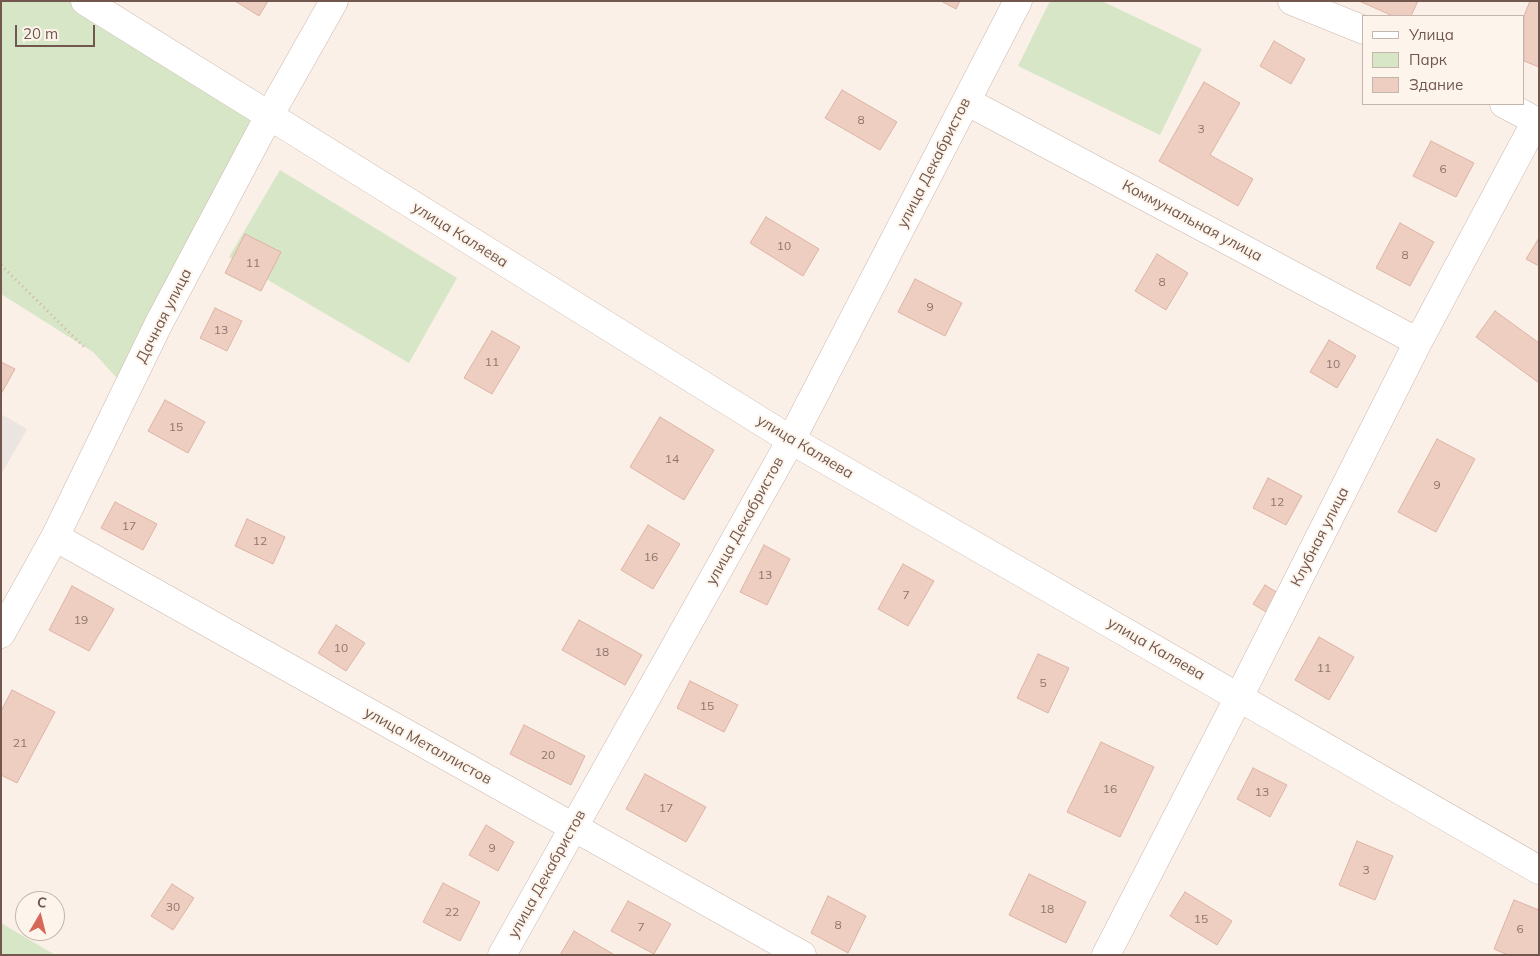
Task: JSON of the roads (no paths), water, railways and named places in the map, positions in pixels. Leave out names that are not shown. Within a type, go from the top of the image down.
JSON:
[{"type":"street","name":"улица Каляева","points":[[85,1],[791,440],[1539,870]]},
{"type":"street","name":"Дачная улица","points":[[1,634],[55,537],[159,323],[269,116],[334,1]]},
{"type":"street","name":"улица Декабристов","points":[[502,955],[791,440],[1018,1]]},
{"type":"street","points":[[1292,1],[1362,29]]},
{"type":"street","name":"Коммунальная улица","points":[[966,101],[1418,342]]},
{"type":"street","points":[[1506,105],[1538,120]]},
{"type":"street","name":"Клубная улица","points":[[1106,955],[1239,697],[1418,342],[1538,120]]},
{"type":"street","name":"улица Металлистов","points":[[55,537],[802,955]]}]
